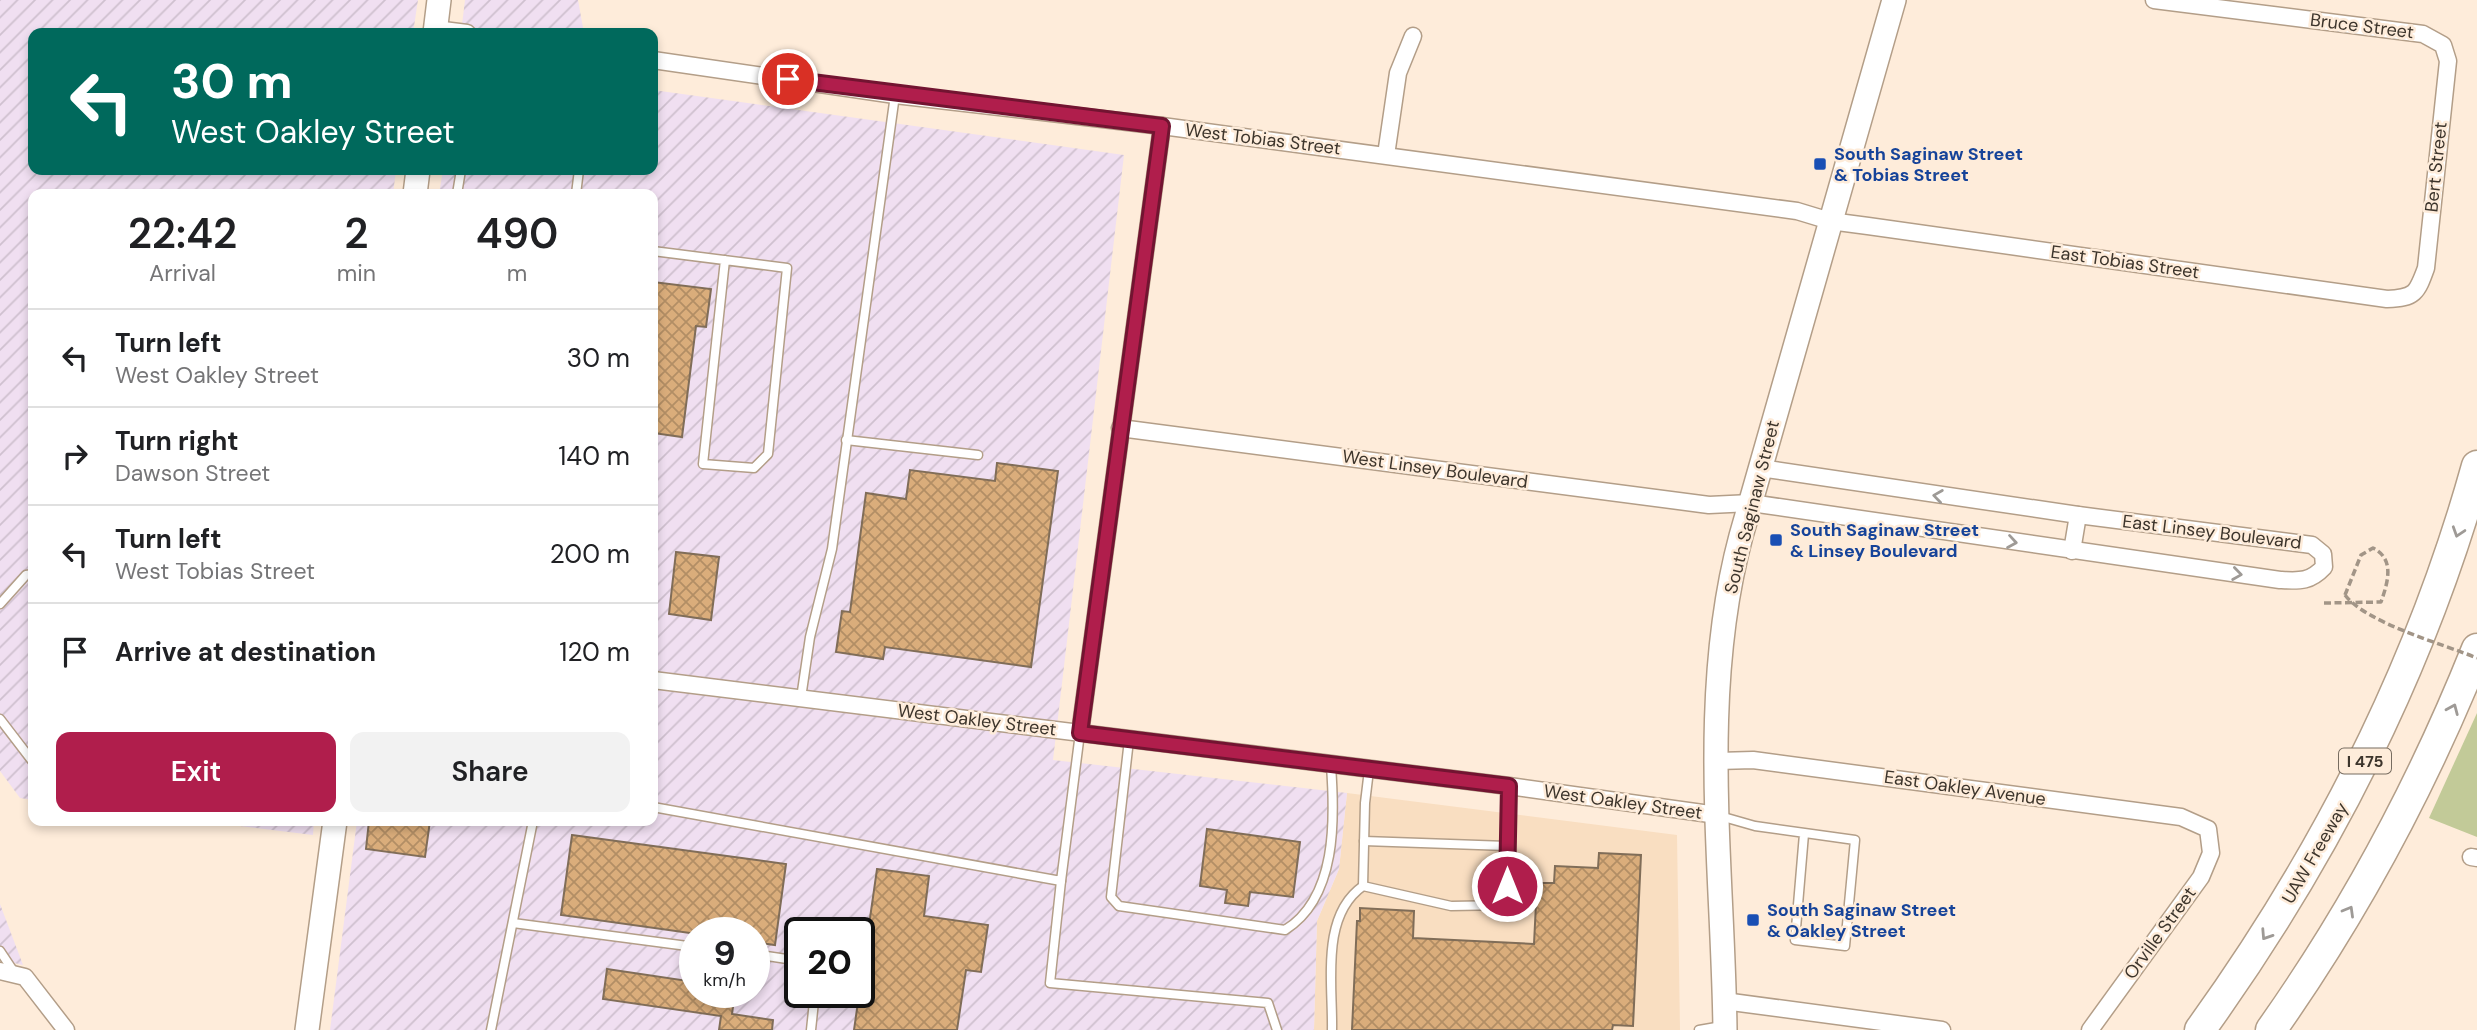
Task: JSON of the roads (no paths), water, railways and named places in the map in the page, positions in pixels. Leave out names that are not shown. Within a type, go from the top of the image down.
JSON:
[{"type":"highway","name":"UAW Freeway","points":[[2200,1030],[2280,913],[2358,776],[2433,606],[2477,466]]},
{"type":"highway","points":[[2272,1030],[2338,929],[2406,808],[2433,756],[2477,649]]},
{"type":"main road","name":"South Saginaw Street","points":[[1725,1028],[1717,815],[1722,644],[1739,545],[1894,0]]},
{"type":"main road","points":[[435,28],[436,1]]},
{"type":"main road","points":[[307,1030],[334,826]]},
{"type":"street","name":"Bruce Street","points":[[2154,0],[2423,34],[2443,45]]},
{"type":"street","points":[[1386,155],[1398,73],[1413,36]]},
{"type":"street","name":"Bert Street","points":[[2418,289],[2426,268],[2448,61],[2443,45]]},
{"type":"street","name":"West Tobias Street","points":[[658,61],[895,95],[1162,126],[1797,211],[1829,221]]},
{"type":"street","points":[[1080,733],[1162,126]]},
{"type":"street","name":"East Tobias Street","points":[[1829,221],[2387,299],[2408,298],[2418,289]]},
{"type":"street","name":"West Linsey Boulevard","points":[[1120,428],[1709,505],[1751,503]]},
{"type":"street","name":"East Linsey Boulevard","points":[[1751,503],[2303,582],[2316,576],[2324,567],[2323,554],[2312,545],[2078,515],[1760,468]]},
{"type":"street","points":[[2072,551],[2078,515]]},
{"type":"street","name":"West Oakley Street","points":[[658,681],[1509,786],[1717,815]]},
{"type":"street","name":"East Oakley Avenue","points":[[1718,761],[1753,760],[2181,817],[2208,829]]},
{"type":"street","name":"Orville Street","points":[[2090,1030],[2201,877],[2211,853],[2208,829]]},
{"type":"street","points":[[8,973],[25,977],[66,1030]]},
{"type":"street","points":[[1724,1001],[1942,1030]]},
{"type":"lane","points":[[802,698],[810,637],[832,549],[895,95]]},
{"type":"lane","points":[[658,252],[725,260],[787,268],[768,454],[754,468],[703,464],[725,260]]},
{"type":"lane","points":[[846,440],[978,455]]},
{"type":"lane","points":[[0,604],[28,575]]},
{"type":"lane","points":[[0,719],[17,746],[28,757]]},
{"type":"lane","points":[[1080,733],[1050,983],[1268,1003],[1277,1030]]},
{"type":"lane","points":[[1129,740],[1111,897],[1119,906],[1285,930],[1300,921],[1312,901],[1331,851],[1334,814],[1331,766]]},
{"type":"lane","points":[[1363,886],[1369,770]]},
{"type":"lane","points":[[1332,1030],[1334,926],[1349,895],[1363,886],[1451,906],[1507,905],[1509,786]]},
{"type":"lane","points":[[658,808],[1061,881]]},
{"type":"lane","points":[[1717,815],[1755,826],[1856,840],[1845,946],[1795,940],[1804,834]]},
{"type":"lane","points":[[491,1030],[532,826]]},
{"type":"lane","points":[[1364,841],[1507,842]]},
{"type":"lane","points":[[513,923],[679,945]]},
{"type":"lane","points":[[0,951],[8,973]]},
{"type":"lane","points":[[811,1030],[813,1008]]},
{"type":"lane","points":[[1699,1030],[1725,1028]]},
{"type":"place","name":"South Saginaw Street & Tobias Street","points":[[1820,164]]},
{"type":"place","name":"South Saginaw Street & Linsey Boulevard","points":[[1776,540]]},
{"type":"place","name":"South Saginaw Street & Oakley Street","points":[[1753,920]]}]
